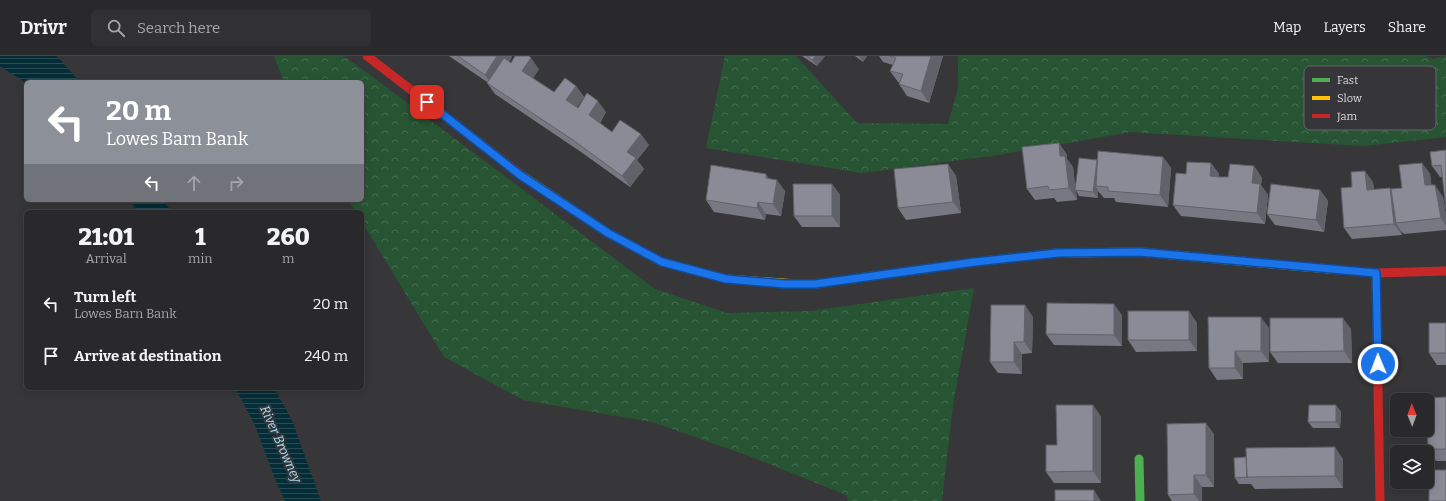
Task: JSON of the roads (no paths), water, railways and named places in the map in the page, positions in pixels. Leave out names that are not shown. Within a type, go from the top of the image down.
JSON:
[{"type":"street","points":[[367,56],[520,175],[608,233],[662,262],[726,279],[784,284],[815,284],[975,262],[1058,253],[1140,252],[1376,273],[1446,271]]},
{"type":"street","points":[[1376,273],[1380,501]]},
{"type":"street","points":[[1139,459],[1140,501]]},
{"type":"water","points":[[0,56],[57,56],[78,80],[24,80],[24,82],[0,66]]},
{"type":"water","points":[[131,202],[164,202],[170,210],[136,210]]},
{"type":"water","name":"River Browney","points":[[236,390],[275,390],[292,420],[321,501],[285,501],[254,423]]}]
